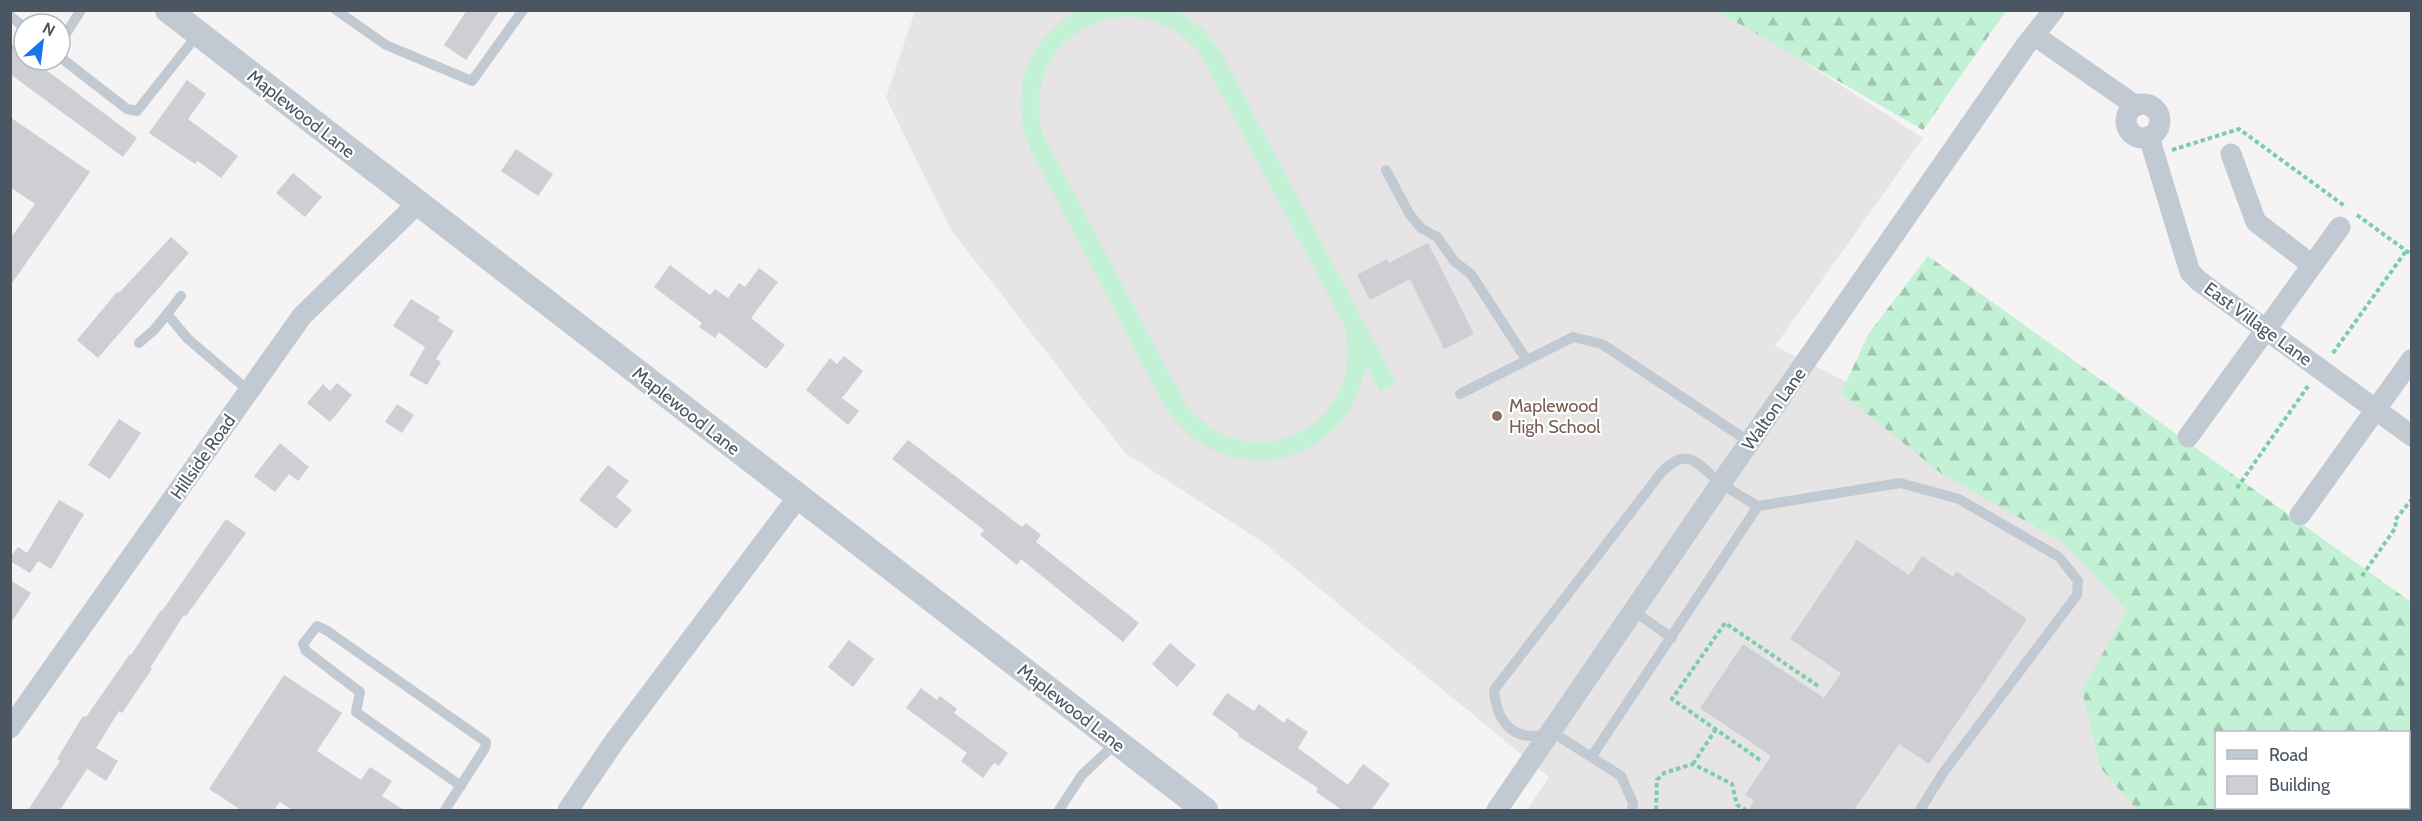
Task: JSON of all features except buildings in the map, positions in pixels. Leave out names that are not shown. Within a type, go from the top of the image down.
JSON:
[{"type":"street","name":"Maplewood Lane","points":[[168,10],[1205,810]]},
{"type":"street","name":"Walton Lane","points":[[1497,810],[1635,612],[1721,483],[2030,40],[2054,10]]},
{"type":"street","name":"East Village Lane","points":[[2030,40],[2132,110],[2126,118],[2129,130],[2138,137],[2150,137],[2190,272],[2412,436]]},
{"type":"street","points":[[2231,154],[2256,222],[2312,265]]},
{"type":"street","name":"Hillside Road","points":[[10,728],[302,316],[417,204]]},
{"type":"street","points":[[2188,437],[2340,227]]},
{"type":"street","points":[[2300,515],[2412,359]]},
{"type":"street","points":[[568,810],[614,742],[798,498]]},
{"type":"lane","points":[[336,10],[386,45],[472,81],[522,10]]},
{"type":"lane","points":[[72,24],[80,11]]},
{"type":"lane","points":[[72,66],[127,109],[137,111],[198,34]]},
{"type":"lane","points":[[1386,170],[1410,215],[1421,228],[1437,237],[1455,262],[1471,274],[1527,359]]},
{"type":"lane","points":[[139,343],[154,330],[181,296]]},
{"type":"lane","points":[[167,314],[188,339],[249,391]]},
{"type":"lane","points":[[1460,394],[1573,337],[1602,344],[1751,442]]},
{"type":"lane","points":[[1632,810],[1633,803],[1621,776],[1552,732],[1538,737],[1519,735],[1506,724],[1496,708],[1494,690],[1605,543],[1672,460],[1685,458],[1696,460],[1721,483],[1758,506],[1900,483],[1959,499],[2059,557],[2078,580],[2077,595],[1943,773],[1920,810]]},
{"type":"lane","points":[[1592,756],[1758,506]]},
{"type":"lane","points":[[1635,612],[1672,638]]},
{"type":"lane","points":[[445,810],[461,786],[485,748],[486,742],[326,630],[316,626],[303,644],[306,651],[360,692],[356,712],[461,786]]},
{"type":"lane","points":[[1059,810],[1082,775],[1116,742]]},
{"type":"path","points":[[2171,150],[2239,129],[2412,255]]},
{"type":"path","points":[[2333,353],[2406,251]]},
{"type":"path","points":[[2237,488],[2308,386]]},
{"type":"path","points":[[2362,576],[2396,527],[2395,520],[2412,499]]},
{"type":"path","points":[[1760,760],[1672,699],[1725,623],[1818,686]]},
{"type":"path","points":[[1656,810],[1657,780],[1664,773],[1693,764],[1716,729]]},
{"type":"path","points":[[1693,764],[1732,784],[1737,805],[1746,810]]},
{"type":"shaded area","name":"Maplewood High School","points":[[915,11],[1725,11],[1923,138],[1775,346],[1841,379],[2079,535],[2215,731],[2215,809],[2276,810],[1527,810],[1549,777],[1264,543],[1125,453],[951,230],[886,98]]},
{"type":"green space","points":[[1078,10],[1177,11],[1203,29],[1223,56],[1396,383],[1380,392],[1366,366],[1354,402],[1334,429],[1308,449],[1278,459],[1247,460],[1216,451],[1187,432],[1163,403],[1033,155],[1025,134],[1021,113],[1021,93],[1025,74],[1044,39]],"holes":[[[1126,16],[1167,26],[1184,37],[1199,52],[1344,325],[1347,360],[1339,391],[1323,415],[1300,432],[1273,441],[1243,441],[1214,430],[1187,407],[1043,134],[1039,111],[1040,90],[1045,71],[1055,54],[1084,28],[1104,20]]]},
{"type":"green space","points":[[1717,11],[2006,11],[1923,130]]},
{"type":"green space","points":[[1928,256],[2411,602],[2411,810],[2137,810],[2100,767],[2082,690],[2127,610],[2061,541],[1942,474],[1841,393],[1869,333]]},
{"type":"place","name":"Maplewood High School","points":[[1497,416]]}]
